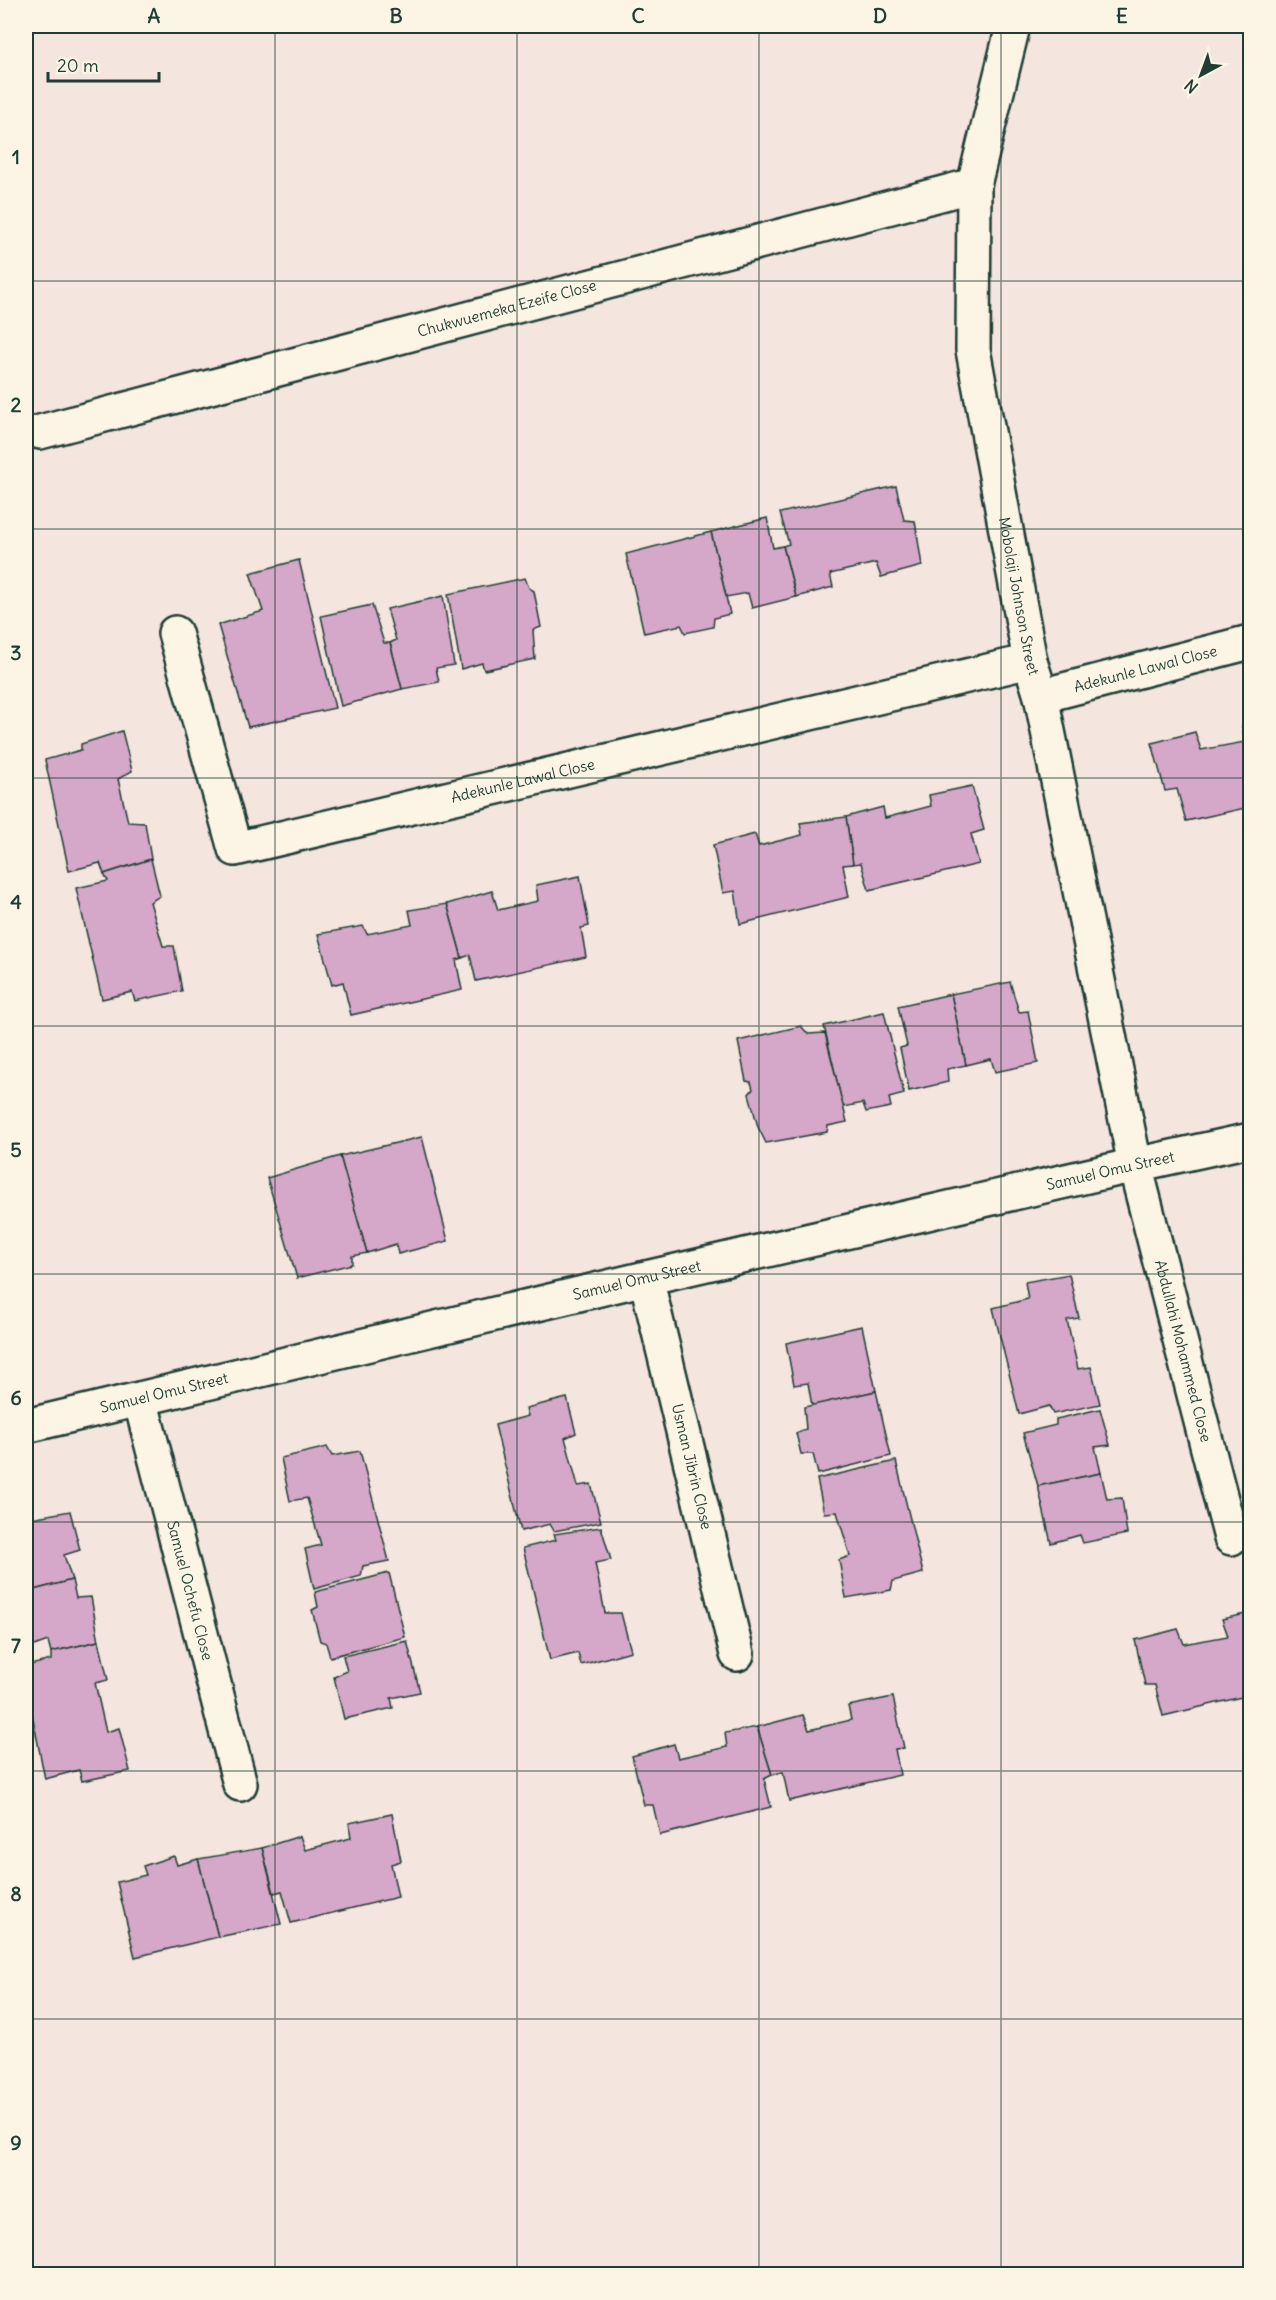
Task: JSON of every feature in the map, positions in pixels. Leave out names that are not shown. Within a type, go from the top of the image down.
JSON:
[{"type":"street","name":"Mobolaji Johnson Street","points":[[1012,26],[974,185],[973,350],[1030,661],[1041,696],[1135,1164]]},
{"type":"street","name":"Chukwuemeka Ezeife Close","points":[[40,432],[974,185]]},
{"type":"street","name":"Adekunle Lawal Close","points":[[175,633],[236,849],[1030,661]]},
{"type":"street","name":"Adekunle Lawal Close","points":[[1041,696],[1251,642]]},
{"type":"street","name":"Samuel Omu Street","points":[[26,1426],[646,1278],[1135,1164],[1251,1140]]},
{"type":"street","name":"Abdullahi Mohammed Close","points":[[1135,1164],[1231,1538]]},
{"type":"street","name":"Usman Jibrin Close","points":[[646,1278],[737,1654]]},
{"type":"street","name":"Samuel Ochefu Close","points":[[140,1399],[240,1784]]},
{"type":"building","points":[[896,486],[904,520],[915,521],[922,566],[881,577],[876,563],[830,574],[833,587],[796,597],[783,546],[789,544],[780,513]]},
{"type":"building","points":[[767,518],[773,548],[783,546],[796,597],[752,608],[748,593],[726,597],[711,532]]},
{"type":"building","points":[[711,532],[730,614],[714,618],[713,627],[685,633],[681,625],[644,633],[626,554]]},
{"type":"building","points":[[299,560],[335,708],[248,727],[218,625],[263,611],[250,573]]},
{"type":"building","points":[[525,578],[529,588],[534,591],[541,627],[533,630],[535,659],[484,670],[482,663],[461,669],[448,594]]},
{"type":"building","points":[[443,596],[454,665],[436,668],[439,682],[402,689],[390,643],[396,640],[387,609]]},
{"type":"building","points":[[372,605],[384,643],[390,643],[402,689],[341,706],[321,616]]},
{"type":"building","points":[[1250,725],[1250,807],[1186,821],[1177,789],[1165,791],[1152,743],[1195,732],[1201,750],[1245,742],[1242,726]]},
{"type":"building","points":[[122,731],[132,771],[118,779],[128,822],[145,823],[151,859],[104,874],[100,863],[69,871],[45,760],[81,750],[81,744]]},
{"type":"building","points":[[972,786],[984,830],[971,834],[979,864],[869,890],[861,863],[853,864],[846,817],[883,807],[885,818],[931,806],[929,795]]},
{"type":"building","points":[[846,817],[853,864],[843,865],[849,897],[740,924],[735,891],[723,893],[713,845],[755,834],[759,846],[802,835],[800,823]]},
{"type":"building","points":[[151,859],[160,896],[150,902],[163,946],[174,946],[182,991],[135,1001],[132,992],[102,999],[76,888],[108,881],[104,874]]},
{"type":"building","points":[[580,876],[589,926],[581,928],[586,957],[476,981],[470,955],[462,958],[447,904],[492,891],[498,910],[538,901],[536,885]]},
{"type":"building","points":[[447,904],[462,958],[456,960],[462,990],[351,1015],[343,982],[332,985],[318,934],[363,926],[367,934],[412,925],[409,910]]},
{"type":"building","points":[[1010,982],[1019,1012],[1028,1011],[1038,1063],[995,1072],[991,1059],[966,1065],[951,994]]},
{"type":"building","points":[[951,994],[966,1065],[947,1069],[948,1082],[909,1091],[900,1048],[907,1046],[898,1006]]},
{"type":"building","points":[[884,1012],[904,1094],[889,1098],[891,1107],[866,1112],[863,1103],[843,1107],[824,1026]]},
{"type":"building","points":[[801,1026],[808,1034],[825,1033],[847,1122],[828,1126],[827,1132],[766,1143],[758,1127],[749,1094],[753,1089],[751,1082],[746,1081],[738,1041]]},
{"type":"building","points":[[422,1137],[448,1241],[398,1254],[396,1244],[367,1253],[340,1156]]},
{"type":"building","points":[[340,1156],[367,1253],[352,1256],[352,1264],[297,1278],[267,1178]]},
{"type":"building","points":[[1069,1274],[1079,1318],[1067,1320],[1078,1369],[1091,1367],[1100,1404],[1053,1414],[1049,1406],[1019,1414],[993,1308],[1028,1299],[1025,1282]]},
{"type":"building","points":[[862,1326],[876,1391],[812,1406],[808,1383],[794,1385],[786,1343]]},
{"type":"building","points":[[876,1391],[891,1456],[818,1474],[813,1454],[801,1454],[796,1433],[806,1429],[804,1407]]},
{"type":"building","points":[[567,1398],[576,1433],[565,1438],[578,1486],[591,1484],[601,1522],[554,1531],[550,1524],[521,1531],[495,1425],[528,1416],[526,1408]]},
{"type":"building","points":[[1100,1409],[1110,1445],[1095,1447],[1101,1473],[1038,1486],[1023,1433],[1056,1425],[1056,1419]]},
{"type":"building","points":[[327,1447],[332,1456],[360,1451],[389,1561],[363,1566],[361,1576],[314,1589],[305,1549],[321,1545],[307,1498],[290,1501],[281,1458]]},
{"type":"building","points":[[896,1461],[923,1573],[893,1581],[891,1590],[846,1598],[839,1560],[850,1556],[837,1512],[824,1513],[817,1479]]},
{"type":"building","points":[[1101,1473],[1107,1499],[1122,1498],[1127,1534],[1083,1543],[1080,1535],[1051,1543],[1038,1486]]},
{"type":"building","points":[[70,1511],[80,1550],[64,1555],[72,1580],[26,1592],[26,1519]]},
{"type":"building","points":[[601,1527],[611,1560],[595,1563],[605,1613],[621,1613],[631,1651],[581,1665],[578,1653],[550,1660],[523,1548],[556,1540],[554,1534]]},
{"type":"building","points":[[389,1573],[405,1637],[330,1657],[326,1643],[320,1641],[312,1610],[318,1607],[315,1592]]},
{"type":"building","points":[[72,1580],[76,1598],[91,1597],[99,1641],[51,1652],[48,1641],[26,1649],[26,1592]]},
{"type":"building","points":[[1250,1613],[1250,1695],[1163,1716],[1155,1685],[1145,1685],[1135,1640],[1178,1629],[1184,1644],[1228,1636],[1222,1619]]},
{"type":"building","points":[[99,1641],[108,1680],[95,1683],[106,1732],[119,1728],[130,1771],[82,1781],[79,1770],[45,1779],[26,1683],[26,1666],[51,1660],[51,1652]]},
{"type":"building","points":[[407,1641],[420,1692],[391,1698],[393,1708],[344,1719],[334,1677],[347,1671],[343,1656]]},
{"type":"building","points":[[893,1697],[904,1748],[895,1749],[900,1775],[789,1801],[783,1772],[772,1775],[757,1727],[803,1715],[809,1730],[851,1720],[848,1706]]},
{"type":"building","points":[[757,1727],[772,1775],[764,1779],[771,1807],[660,1835],[653,1805],[644,1805],[632,1756],[674,1744],[678,1758],[727,1747],[725,1733]]},
{"type":"building","points":[[392,1814],[401,1861],[391,1864],[398,1897],[291,1923],[282,1891],[274,1893],[262,1848],[300,1836],[305,1850],[351,1838],[349,1823]]},
{"type":"building","points":[[262,1848],[281,1924],[218,1937],[198,1859]]},
{"type":"building","points":[[174,1856],[177,1865],[198,1859],[218,1937],[135,1957],[117,1882],[146,1875],[143,1866]]}]
